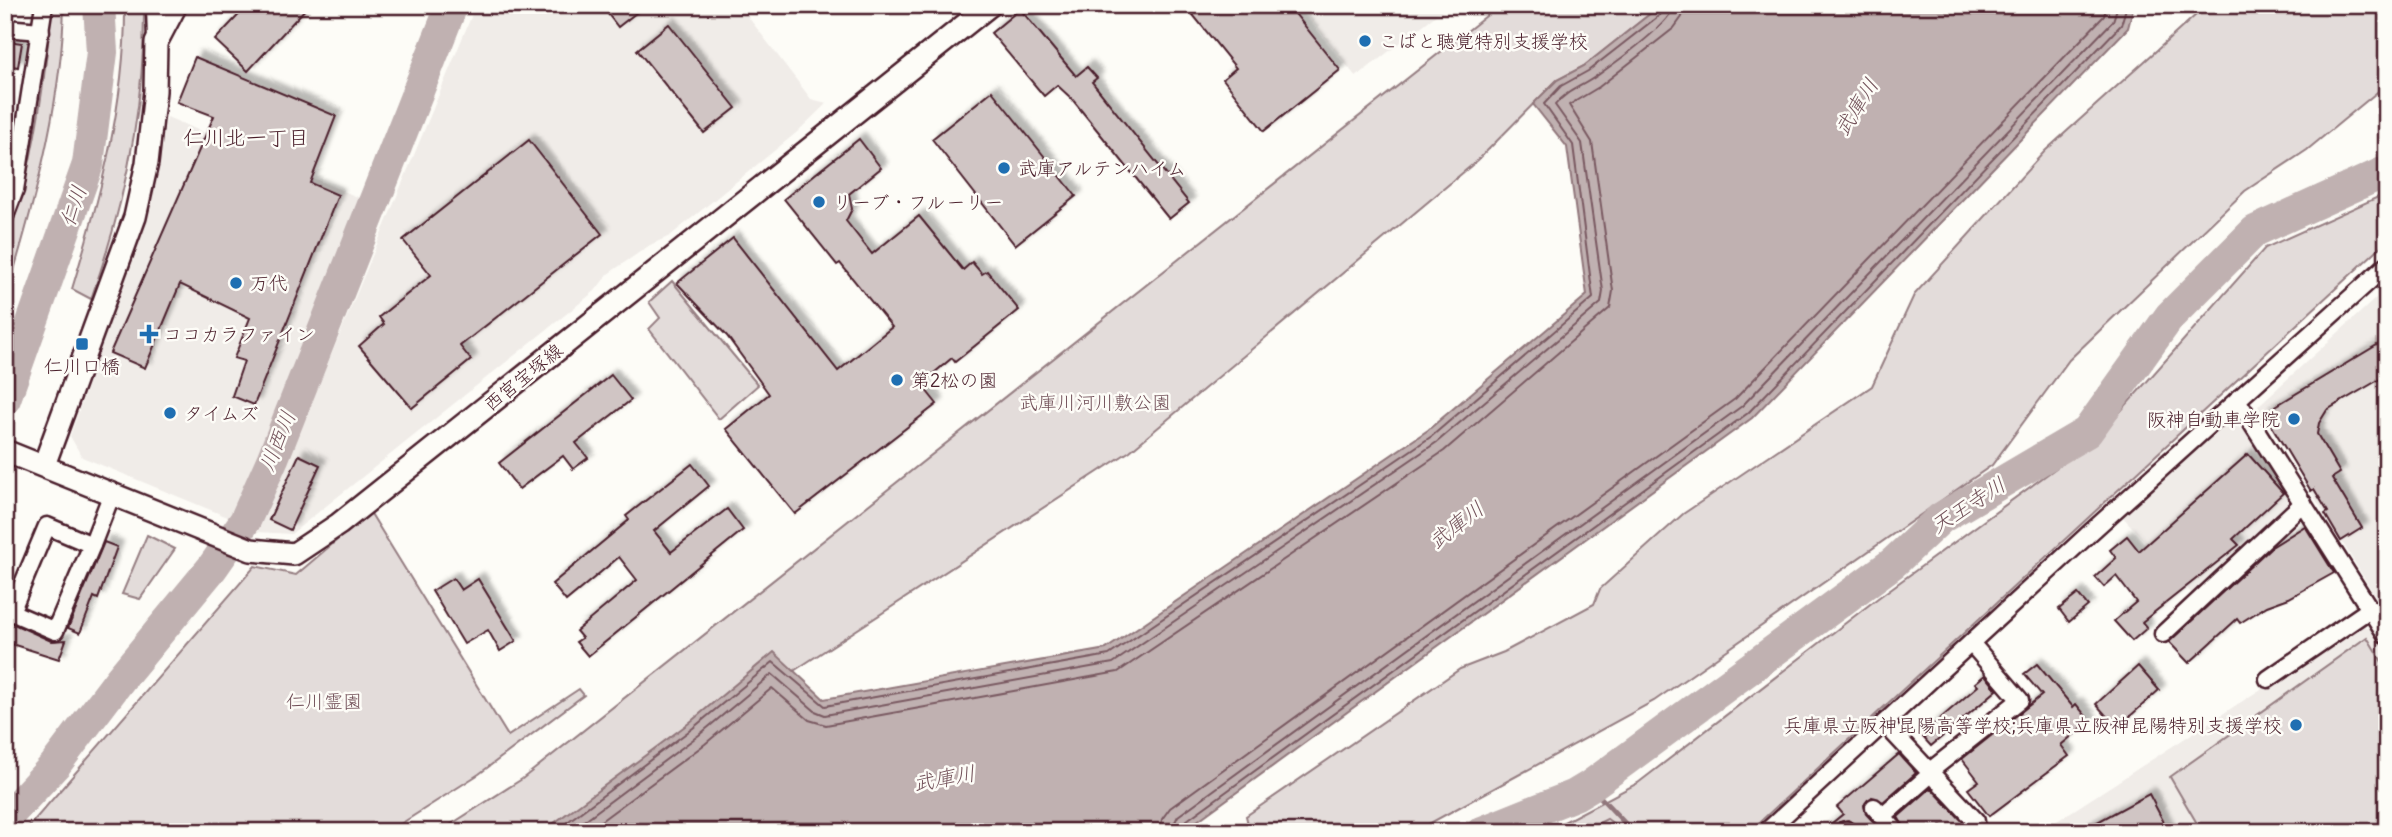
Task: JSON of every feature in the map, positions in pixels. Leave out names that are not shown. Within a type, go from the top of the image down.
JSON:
[{"type":"main road","points":[[40,463],[135,217],[149,146],[155,91],[156,43],[176,5]]},
{"type":"main road","name":"西宮宝塚線","points":[[5,451],[40,463],[111,496],[251,550],[294,554],[339,524],[990,5]]},
{"type":"street","points":[[5,216],[44,5]]},
{"type":"street","points":[[155,5],[156,43]]},
{"type":"street","points":[[5,29],[41,30]]},
{"type":"street","points":[[1766,832],[2387,265]]},
{"type":"street","points":[[2237,400],[2387,636]]},
{"type":"street","points":[[92,545],[47,526],[10,612],[55,631],[92,545],[111,496]]},
{"type":"street","points":[[2163,634],[2303,503]]},
{"type":"street","points":[[2268,679],[2370,610]]},
{"type":"street","points":[[1897,832],[1879,811],[1931,772],[1953,745],[1995,712],[2020,700],[1971,643]]},
{"type":"street","points":[[1884,723],[1976,821]]},
{"type":"shaded area","points":[[476,5],[739,5],[811,99],[827,103],[796,133],[670,236],[650,245],[608,274],[595,291],[291,534],[258,532]]},
{"type":"shaded area","name":"こばと聴覚特別支援学校","points":[[1299,5],[1449,5],[1356,77]]},
{"type":"shaded area","points":[[167,117],[360,198],[235,520],[82,457],[70,436],[143,227]]},
{"type":"shaded area","name":"阪神自動車学院","points":[[2387,288],[2387,605],[2382,607],[2258,406]]},
{"type":"shaded area","points":[[2234,424],[2259,442],[2294,505],[2193,595],[2122,516],[2214,431]]},
{"type":"shaded area","name":"兵庫県立阪神昆陽高等学校;兵庫県立阪神昆陽特別支援学校","points":[[2360,625],[2373,629],[2387,652],[2387,832],[2040,832]]},
{"type":"green space","points":[[52,5],[64,5],[59,72],[48,139],[14,270],[5,267],[6,255],[35,134]]},
{"type":"green space","points":[[125,5],[144,5],[137,118],[114,227],[91,299],[72,289],[101,184],[116,113]]},
{"type":"green space","name":"武庫川河川敷公園","points":[[1500,5],[1661,5],[1584,66],[1557,80],[1478,160],[1130,451],[783,678],[582,832],[439,832],[522,779]]},
{"type":"green space","points":[[2207,5],[2387,5],[2387,84],[2307,150],[2245,191],[2069,360],[1992,465],[1654,701],[1414,832],[1250,832],[1246,816],[1460,669],[1504,652],[1594,604],[1600,589],[1683,514],[1872,386],[1914,295],[2045,151]]},
{"type":"green space","points":[[2387,193],[2387,241],[1749,832],[1625,832],[1607,819],[1581,832],[1545,832],[1638,783],[1878,598],[2097,438],[2265,248]]},
{"type":"green space","points":[[672,281],[758,385],[719,419],[649,329],[660,318],[649,302]]},
{"type":"green space","name":"仁川霊園","points":[[370,512],[508,736],[579,689],[584,695],[479,774],[388,832],[24,832],[255,566],[296,575]]},
{"type":"green space","points":[[147,535],[175,549],[140,599],[122,594]]},
{"type":"green space","name":"兵庫県立阪神昆陽高等学校;兵庫県立阪神昆陽特別支援学校","points":[[2367,637],[2387,670],[2387,832],[2202,832],[2170,777]]},
{"type":"water","name":"武庫川","points":[[1661,5],[2134,5],[2128,28],[1752,418],[1182,832],[542,832],[689,723],[774,652],[824,699],[1106,649],[1428,430],[1587,295],[1567,147],[1533,104],[1557,80],[1584,66]]},
{"type":"building","points":[[248,5],[309,5],[248,71],[215,40]]},
{"type":"building","points":[[601,5],[646,5],[618,27]]},
{"type":"building","points":[[1185,5],[1288,5],[1340,70],[1264,131],[1223,79],[1236,68]]},
{"type":"building","points":[[1020,9],[1076,76],[1087,67],[1097,78],[1092,82],[1189,203],[1169,219],[1072,99],[1057,85],[1044,96],[991,33]]},
{"type":"building","points":[[669,24],[736,108],[704,133],[637,50]]},
{"type":"building","points":[[8,41],[22,43],[18,67],[5,65]]},
{"type":"building","points":[[195,57],[336,116],[310,183],[338,195],[254,405],[232,396],[244,361],[234,358],[250,318],[180,284],[145,368],[110,353],[214,116],[177,102]]},
{"type":"building","name":"武庫アルテンハイム","points":[[992,91],[1076,196],[1015,245],[932,139]]},
{"type":"building","points":[[859,139],[881,168],[849,194],[852,209],[846,221],[872,254],[919,216],[963,270],[972,262],[982,274],[987,271],[1019,310],[955,362],[952,358],[921,384],[937,404],[795,514],[726,429],[769,394],[727,336],[677,283],[733,238],[838,371],[892,327],[784,199]]},
{"type":"building","points":[[529,140],[602,234],[460,346],[471,360],[412,408],[359,346],[384,324],[379,317],[431,275],[403,240]]},
{"type":"building","name":"阪神自動車学院","points":[[2387,339],[2387,375],[2327,410],[2319,423],[2317,434],[2340,473],[2332,478],[2362,528],[2341,541],[2325,514],[2328,512],[2314,489],[2311,491],[2264,413]]},
{"type":"building","points":[[611,375],[631,400],[576,443],[588,458],[573,469],[563,456],[519,489],[499,463]]},
{"type":"building","points":[[2248,454],[2283,493],[2233,539],[2239,545],[2142,622],[2147,628],[2132,641],[2114,621],[2136,602],[2116,576],[2104,587],[2095,577],[2116,558],[2110,550],[2127,536],[2139,551]]},
{"type":"building","points":[[299,455],[320,465],[290,530],[269,520]]},
{"type":"building","points":[[692,464],[709,486],[654,531],[671,552],[727,509],[743,530],[588,656],[576,642],[582,638],[576,631],[637,580],[619,557],[566,601],[552,584],[629,520],[626,516]]},
{"type":"building","points":[[2305,526],[2334,573],[2289,598],[2267,606],[2240,623],[2237,619],[2189,663],[2169,642],[2270,548]]},
{"type":"building","points":[[104,542],[117,547],[98,599],[94,597],[80,633],[68,628]]},
{"type":"building","points":[[453,578],[461,590],[478,579],[516,641],[500,651],[488,630],[464,644],[432,591]]},
{"type":"building","points":[[2078,594],[2088,606],[2069,622],[2059,609]]},
{"type":"building","points":[[5,620],[51,641],[66,640],[59,659],[5,642]]},
{"type":"building","points":[[2037,664],[2073,707],[2076,704],[2090,721],[2061,745],[2069,756],[1989,816],[1968,789],[1979,781],[1962,759],[2042,695],[2024,674]]},
{"type":"building","points":[[2138,666],[2159,690],[2117,728],[2096,704]]},
{"type":"building","points":[[1985,675],[1997,690],[1931,746],[1921,735],[1978,686],[1975,683]]},
{"type":"building","points":[[1899,754],[1916,773],[1883,802],[1872,797],[1864,805],[1866,814],[1883,832],[1858,832],[1855,825],[1848,820],[1839,822],[1836,832],[1821,832],[1843,814],[1837,807]]},
{"type":"building","points":[[1931,788],[1965,824],[1957,832],[1946,832],[1941,826],[1935,832],[1907,832],[1898,817]]},
{"type":"building","points":[[2149,794],[2169,832],[2079,832]]},
{"type":"waterway","name":"仁川","points":[[5,399],[88,164],[102,52],[99,5]]},
{"type":"waterway","name":"川西川","points":[[5,819],[55,765],[121,678],[212,568],[245,521],[273,458],[452,5]]},
{"type":"waterway","name":"天王寺川","points":[[1482,832],[1575,795],[1590,786],[1893,563],[1941,518],[2087,432],[2170,316],[2255,231],[2387,171]]},
{"type":"waterway","points":[[1590,786],[1633,832]]},
{"type":"place","name":"こばと聴覚特別支援学校","points":[[1365,41]]},
{"type":"place","name":"武庫アルテンハイム","points":[[1004,168]]},
{"type":"place","name":"リーブ・フルーリー","points":[[819,202]]},
{"type":"place","name":"万代","points":[[236,283]]},
{"type":"place","name":"ココカラファイン","points":[[149,334]]},
{"type":"place","name":"仁川口橋","points":[[82,344]]},
{"type":"place","name":"第2松の園","points":[[897,380]]},
{"type":"place","name":"タイムズ","points":[[170,413]]},
{"type":"place","name":"阪神自動車学院","points":[[2294,419]]},
{"type":"place","name":"兵庫県立阪神昆陽高等学校;兵庫県立阪神昆陽特別支援学校","points":[[2296,725]]},
{"type":"district","name":"仁川北一丁目","points":[[246,137]]}]
